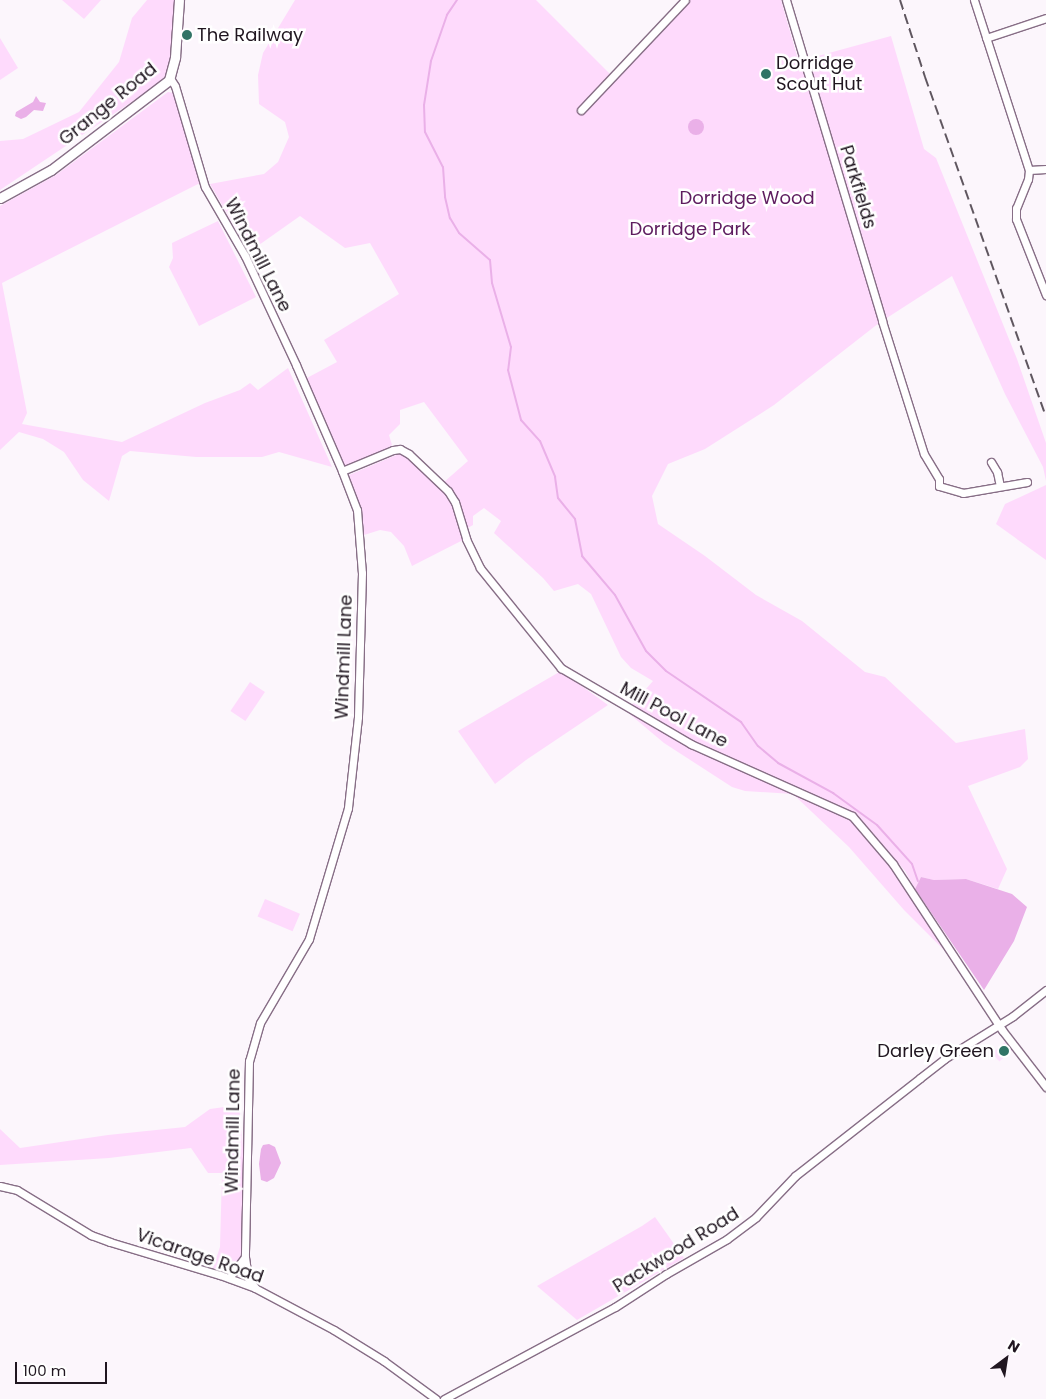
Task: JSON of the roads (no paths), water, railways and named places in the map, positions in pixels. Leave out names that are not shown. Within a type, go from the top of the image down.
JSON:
[{"type":"main road","name":"Grange Road","points":[[0,198],[51,170],[161,87],[170,78],[175,57],[179,0]]},
{"type":"street","points":[[581,110],[685,0]]},
{"type":"street","name":"Parkfields","points":[[786,0],[882,321],[926,456],[939,479],[939,486],[950,491],[963,493],[1027,482]]},
{"type":"street","points":[[974,0],[1029,170],[1028,179],[1016,208],[1016,219],[1046,295]]},
{"type":"street","points":[[986,38],[1046,18]]},
{"type":"street","name":"Windmill Lane","points":[[170,78],[175,86],[206,187],[245,256],[296,365],[342,471],[357,510],[362,573],[358,717],[348,808],[309,939],[260,1023],[249,1061],[245,1257],[248,1278],[255,1288]]},
{"type":"street","points":[[1029,170],[1046,169]]},
{"type":"street","name":"Mill Pool Lane","points":[[342,471],[393,450],[400,449],[409,454],[448,491],[455,502],[466,539],[480,568],[562,668],[691,744],[852,816],[893,864],[999,1025],[1046,1087]]},
{"type":"street","points":[[990,462],[997,472],[1000,486]]},
{"type":"street","name":"Packwood Road","points":[[444,1399],[614,1307],[727,1239],[756,1217],[795,1176],[944,1059],[999,1025],[1046,990]]},
{"type":"street","name":"Vicarage Road","points":[[0,1186],[17,1190],[104,1240],[229,1278],[255,1288],[334,1330],[384,1361],[436,1399]]},
{"type":"street","points":[[229,1278],[245,1257]]},
{"type":"street","points":[[424,1391],[424,1399]]},
{"type":"waterway","points":[[457,0],[447,15],[431,61],[424,105],[425,132],[443,167],[445,197],[450,218],[459,233],[490,260],[492,283],[511,347],[508,370],[521,420],[540,441],[555,477],[558,498],[575,519],[582,556],[615,595],[646,651],[666,671],[741,722],[758,746],[778,763],[833,793],[877,825],[912,864],[918,881]]},
{"type":"railway","points":[[900,0],[925,77],[1046,416]]},
{"type":"place","name":"The Railway","points":[[187,35]]},
{"type":"place","name":"Dorridge Scout Hut","points":[[766,74]]},
{"type":"place","name":"Darley Green","points":[[1004,1051]]},
{"type":"park label","name":"Dorridge Wood","points":[[747,198]]},
{"type":"park label","name":"Dorridge Park","points":[[690,229]]}]
